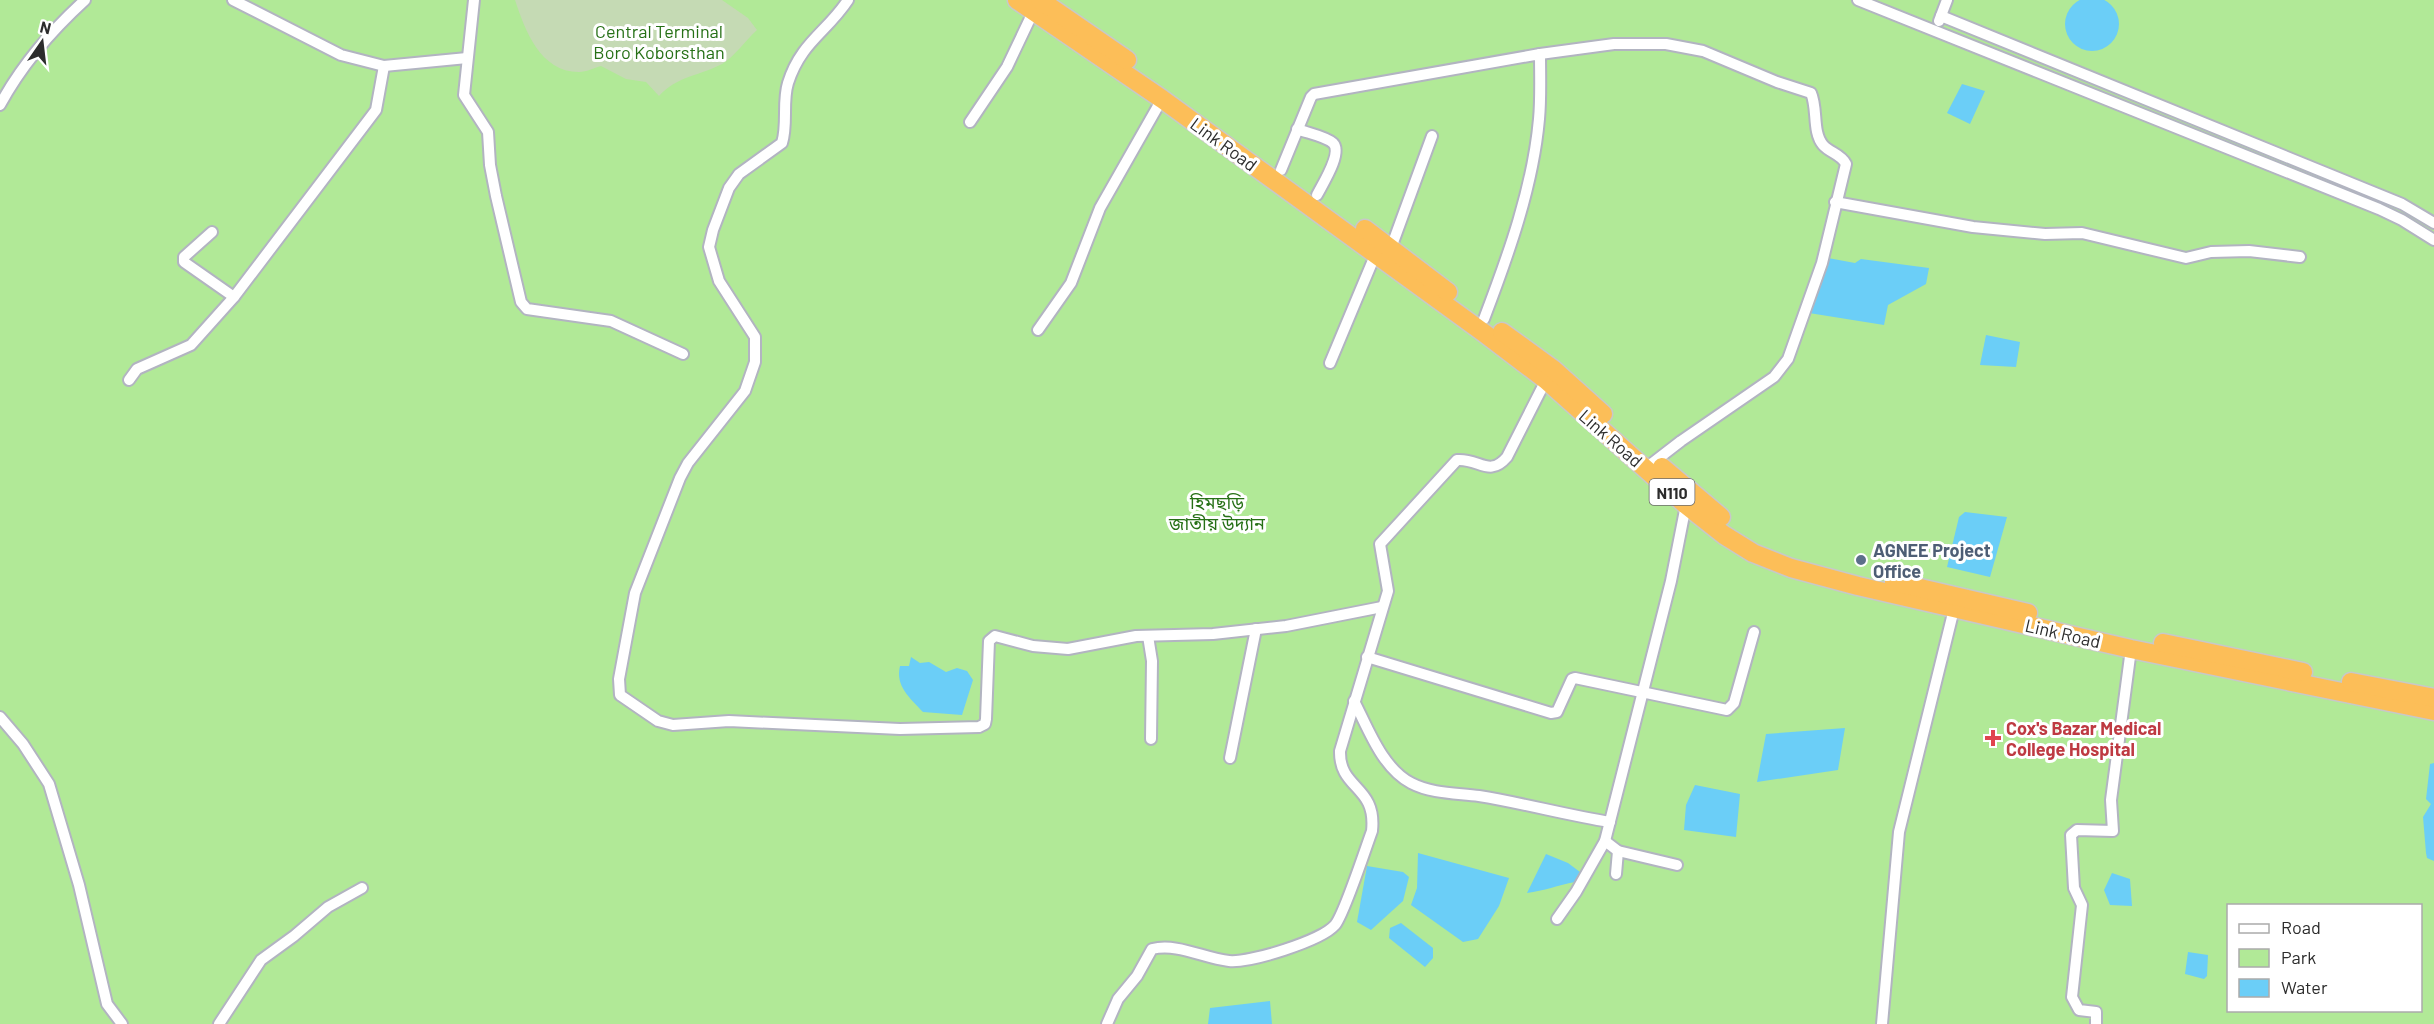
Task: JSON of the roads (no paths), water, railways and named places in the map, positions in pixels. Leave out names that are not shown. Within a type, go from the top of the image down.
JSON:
[{"type":"highway","name":"Link Road","points":[[1017,0],[1036,6],[1317,195],[1651,465],[1758,543],[1832,567],[2132,649],[2434,711]]},
{"type":"highway","name":"Link Road","points":[[1036,6],[1162,99],[1484,319],[1553,369],[1651,465],[1686,506],[1744,547],[1791,568],[2434,698]]},
{"type":"street","points":[[0,105],[10,87],[40,46],[86,0]]},
{"type":"street","points":[[233,0],[341,55],[384,66],[467,58]]},
{"type":"street","points":[[474,0],[464,95],[488,132],[490,165],[496,195],[520,295],[527,309],[611,321],[683,354]]},
{"type":"street","points":[[848,0],[803,50],[794,67],[787,86],[782,143],[778,149],[740,174],[729,188],[713,230],[709,247],[719,282],[755,337],[753,373],[745,391],[688,463],[680,478],[636,593],[619,679],[620,695],[658,721],[673,725],[729,721],[900,729],[979,727],[985,724],[986,719],[991,637],[1033,646],[1068,649],[1148,636],[1256,629],[1348,615],[1383,607]]},
{"type":"street","points":[[1858,0],[2379,209],[2434,240]]},
{"type":"street","points":[[1936,30],[1947,0]]},
{"type":"street","points":[[969,122],[1007,67],[1036,6]]},
{"type":"street","points":[[1941,16],[2402,204],[2434,223]]},
{"type":"street","points":[[1281,170],[1311,97],[1321,92],[1344,90],[1540,54],[1614,44],[1666,44],[1702,51],[1777,82],[1805,89],[1815,102],[1818,134],[1823,146],[1844,159],[1846,164],[1822,263],[1788,359],[1774,377],[1651,465]]},
{"type":"street","points":[[1484,319],[1510,246],[1536,144],[1539,118],[1540,54]]},
{"type":"street","points":[[129,380],[137,369],[192,345],[234,297],[376,110],[384,66]]},
{"type":"street","points":[[1038,330],[1071,283],[1100,208],[1162,99]]},
{"type":"street","points":[[1297,129],[1333,143],[1336,149],[1335,159],[1317,195]]},
{"type":"street","points":[[1330,363],[1383,250],[1432,136]]},
{"type":"street","points":[[1835,202],[1973,227],[2045,234],[2082,233],[2186,258],[2211,252],[2249,251],[2300,257]]},
{"type":"street","points":[[212,232],[184,257],[184,262],[234,297]]},
{"type":"street","points":[[1107,1024],[1118,999],[1137,976],[1152,949],[1163,947],[1229,961],[1257,959],[1318,935],[1336,924],[1372,831],[1374,815],[1371,804],[1344,772],[1340,762],[1340,751],[1389,584],[1380,552],[1384,536],[1457,460],[1464,459],[1492,468],[1499,466],[1507,457],[1546,380]]},
{"type":"street","points":[[1557,919],[1576,892],[1605,841],[1671,581],[1686,506]]},
{"type":"street","points":[[1881,1024],[1899,832],[1956,602]]},
{"type":"street","points":[[1230,758],[1256,629]]},
{"type":"street","points":[[1367,657],[1551,712],[1557,712],[1572,679],[1575,678],[1642,690],[1727,710],[1734,703],[1754,632]]},
{"type":"street","points":[[1148,636],[1152,661],[1151,739]]},
{"type":"street","points":[[2096,1024],[2096,1012],[2079,1010],[2072,997],[2082,905],[2074,888],[2071,835],[2077,830],[2112,831],[2111,800],[2132,649]]},
{"type":"street","points":[[1354,701],[1390,765],[1410,783],[1439,792],[1479,796],[1560,814],[1610,822]]},
{"type":"street","points":[[0,717],[23,744],[49,784],[79,885],[107,1004],[122,1024]]},
{"type":"street","points":[[1605,841],[1618,850],[1677,865]]},
{"type":"street","points":[[1616,874],[1618,850]]},
{"type":"street","points":[[219,1024],[261,960],[328,907],[362,888]]},
{"type":"water","points":[[2082,-1],[2107,1],[2115,9],[2119,19],[2119,29],[2115,39],[2107,47],[2097,51],[2087,51],[2077,47],[2069,39],[2065,29],[2065,19],[2069,9]]},
{"type":"water","points":[[1962,84],[1985,91],[1970,124],[1947,113]]},
{"type":"water","points":[[1828,258],[1855,263],[1861,259],[1929,268],[1926,284],[1888,305],[1884,325],[1809,313]]},
{"type":"water","points":[[1986,335],[2020,342],[2016,367],[1980,365]]},
{"type":"water","points":[[1965,512],[2007,517],[1990,577],[1947,567],[1959,517]]},
{"type":"water","points":[[911,657],[920,663],[929,662],[946,672],[957,668],[967,671],[973,680],[962,715],[923,712],[913,702],[902,686],[899,673],[900,666],[909,666]]},
{"type":"water","points":[[1845,728],[1838,770],[1757,782],[1766,734]]},
{"type":"water","points":[[2434,763],[2434,861],[2427,858],[2423,817],[2431,804],[2426,799],[2430,764]]},
{"type":"water","points":[[1695,785],[1740,794],[1736,837],[1684,830],[1686,805]]},
{"type":"water","points":[[1418,853],[1509,878],[1499,906],[1478,939],[1463,942],[1411,905],[1417,888]]},
{"type":"water","points":[[1546,854],[1568,863],[1580,872],[1575,882],[1527,893]]},
{"type":"water","points":[[1367,866],[1403,872],[1409,877],[1403,901],[1371,930],[1357,922]]},
{"type":"water","points":[[2112,873],[2130,879],[2132,906],[2110,905],[2104,890]]},
{"type":"water","points":[[1401,923],[1433,948],[1433,958],[1425,967],[1389,938],[1390,928]]},
{"type":"water","points":[[2188,952],[2208,955],[2207,976],[2204,979],[2185,974]]},
{"type":"water","points":[[1270,1001],[1272,1024],[1208,1024],[1210,1008]]},
{"type":"place","name":"AGNEE Project Office","points":[[1861,560]]},
{"type":"place","name":"Cox's Bazar Medical College Hospital","points":[[1993,738]]},
{"type":"park label","name":"Central Terminal Boro Koborsthan","points":[[659,42]]},
{"type":"park label","name":"হিমছড়ি জাতীয় উদ্যান","points":[[1217,512]]}]
